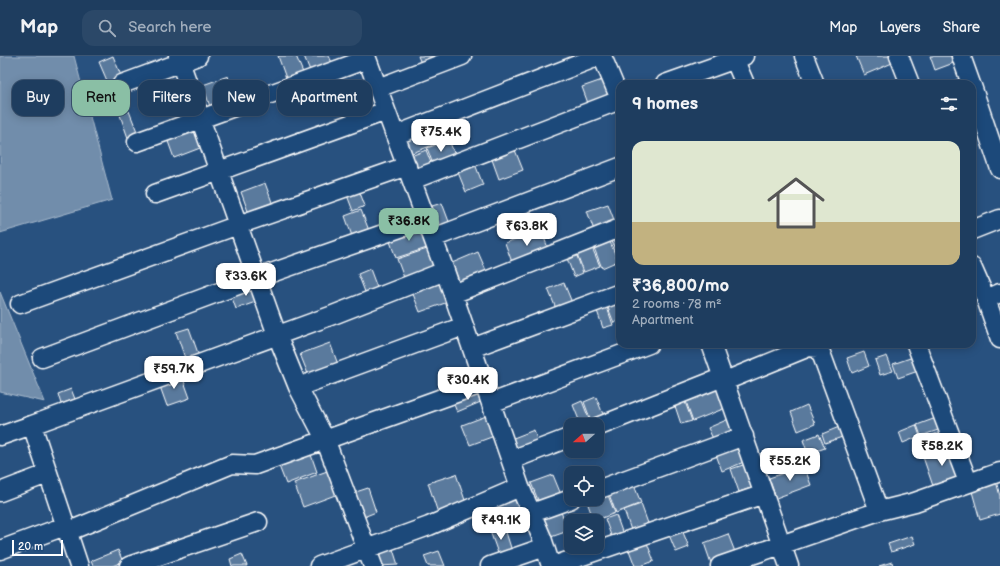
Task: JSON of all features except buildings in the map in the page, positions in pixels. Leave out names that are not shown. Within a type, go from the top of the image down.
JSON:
[{"type":"street","points":[[130,81],[179,60],[198,56]]},
{"type":"street","points":[[378,88],[462,56]]},
{"type":"street","points":[[396,135],[601,56],[616,90]]},
{"type":"street","points":[[804,56],[813,80]]},
{"type":"street","points":[[899,56],[908,80]]},
{"type":"street","points":[[961,56],[970,80]]},
{"type":"street","points":[[676,80],[737,57],[744,80]]},
{"type":"street","points":[[137,142],[367,58],[445,271],[520,487],[532,513],[552,566],[764,494]]},
{"type":"street","points":[[179,60],[277,335],[298,388],[325,439],[373,566]]},
{"type":"street","points":[[976,97],[1000,169]]},
{"type":"street","points":[[20,304],[238,225],[409,173],[616,100]]},
{"type":"street","points":[[155,194],[386,111]]},
{"type":"street","points":[[433,238],[616,169]]},
{"type":"street","points":[[976,228],[1000,218]]},
{"type":"street","points":[[42,358],[257,278],[426,219]]},
{"type":"street","points":[[453,294],[616,230]]},
{"type":"street","points":[[0,436],[277,335],[445,271]]},
{"type":"street","points":[[976,273],[993,296],[1000,339]]},
{"type":"street","points":[[472,348],[616,294]]},
{"type":"street","points":[[298,388],[464,326]]},
{"type":"street","points":[[491,403],[639,348]]},
{"type":"street","points":[[712,348],[789,566]]},
{"type":"street","points":[[604,423],[806,348]]},
{"type":"street","points":[[818,348],[824,360],[879,511]]},
{"type":"street","points":[[918,348],[968,482]]},
{"type":"street","points":[[0,550],[66,529],[232,464],[255,465],[484,383]]},
{"type":"street","points":[[32,425],[47,474],[79,566]]},
{"type":"street","points":[[604,487],[744,436]]},
{"type":"street","points":[[511,460],[564,440]]},
{"type":"street","points":[[720,566],[879,511],[937,494],[1000,472]]},
{"type":"street","points":[[0,492],[47,474]]},
{"type":"street","points":[[319,566],[429,526],[520,487]]},
{"type":"street","points":[[532,513],[564,502]]},
{"type":"street","points":[[129,566],[258,522]]},
{"type":"street","points":[[490,566],[545,547]]},
{"type":"water","points":[[0,56],[74,56],[80,80],[72,80],[72,116],[90,116],[112,200],[0,233]]},
{"type":"water","points":[[0,292],[45,402],[0,392]]}]
